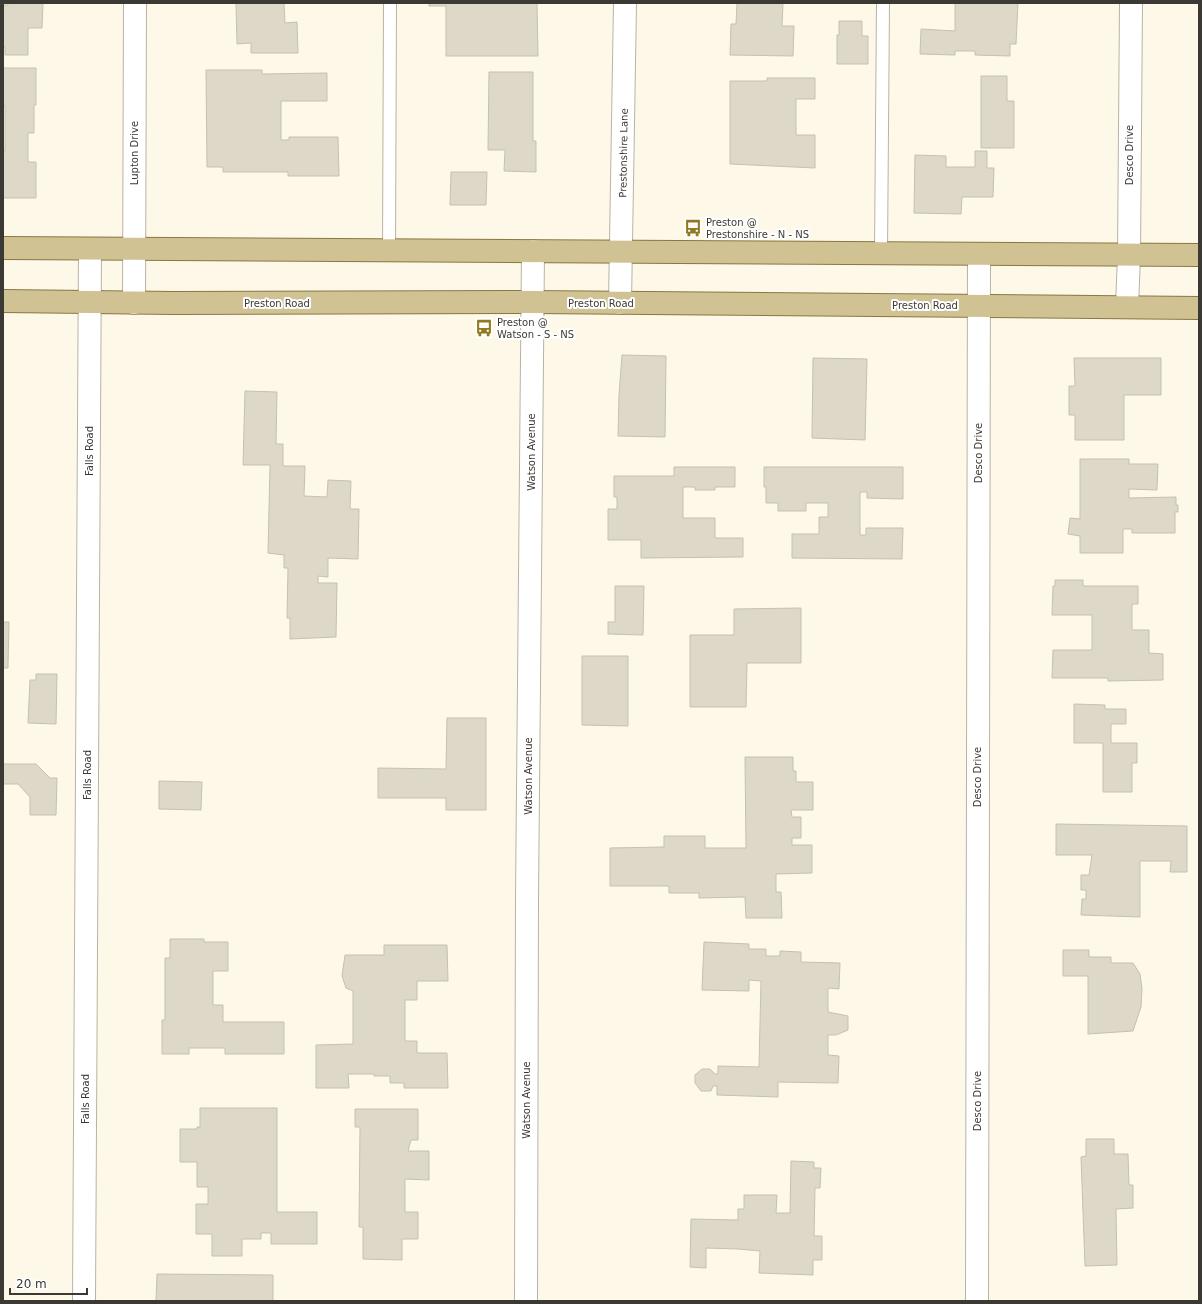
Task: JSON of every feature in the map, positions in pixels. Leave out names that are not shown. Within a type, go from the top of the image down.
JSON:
[{"type":"main road","points":[[3,248],[134,250],[1199,255]]},
{"type":"main road","name":"Preston Road","points":[[3,301],[532,302],[1199,308]]},
{"type":"street","name":"Lupton Drive","points":[[134,302],[135,3]]},
{"type":"street","name":"Prestonshire Lane","points":[[620,303],[625,3]]},
{"type":"street","name":"Desco Drive","points":[[1127,307],[1130,3]]},
{"type":"street","name":"Falls Road","points":[[84,1301],[90,249]]},
{"type":"street","name":"Watson Avenue","points":[[526,1301],[527,898],[533,251]]},
{"type":"street","name":"Desco Drive","points":[[977,1301],[979,254]]},
{"type":"lane","points":[[389,250],[390,3]]},
{"type":"lane","points":[[881,253],[883,3]]},
{"type":"building","points":[[8,3],[43,3],[42,28],[28,28],[28,55],[5,55],[5,47],[3,47],[3,5],[8,5]]},
{"type":"building","points":[[236,3],[284,3],[285,23],[297,22],[298,53],[251,53],[251,43],[237,44]]},
{"type":"building","points":[[429,3],[537,3],[538,56],[446,56],[446,6],[429,6]]},
{"type":"building","points":[[737,3],[783,3],[782,26],[794,26],[793,56],[730,55],[731,24],[736,24]]},
{"type":"building","points":[[955,3],[1018,3],[1016,44],[1010,44],[1010,56],[975,55],[975,51],[955,51],[955,55],[920,54],[921,29],[955,31]]},
{"type":"building","points":[[839,21],[862,21],[862,36],[868,36],[868,64],[837,64],[837,35],[839,35]]},
{"type":"building","points":[[3,68],[36,68],[34,133],[28,133],[28,162],[36,162],[36,198],[3,198],[5,106],[3,106]]},
{"type":"building","points":[[206,70],[262,70],[262,74],[327,73],[327,101],[281,101],[281,140],[289,140],[289,137],[338,137],[339,176],[288,176],[288,172],[223,172],[223,167],[207,167]]},
{"type":"building","points":[[489,72],[533,72],[533,141],[536,141],[536,172],[504,171],[505,150],[488,150]]},
{"type":"building","points":[[981,76],[1007,76],[1007,101],[1014,101],[1014,148],[981,148]]},
{"type":"building","points":[[767,78],[815,78],[815,99],[796,99],[796,135],[815,135],[815,168],[730,164],[730,81],[767,81]]},
{"type":"building","points":[[975,151],[987,151],[987,168],[994,168],[993,197],[962,197],[961,214],[914,213],[915,155],[946,156],[946,167],[975,167]]},
{"type":"building","points":[[451,172],[487,172],[486,205],[450,205]]},
{"type":"building","points":[[622,355],[666,356],[665,437],[618,436]]},
{"type":"building","points":[[813,358],[867,359],[865,440],[812,438]]},
{"type":"building","points":[[1074,358],[1161,358],[1161,395],[1124,395],[1124,440],[1075,440],[1075,415],[1069,415],[1069,386],[1075,386]]},
{"type":"building","points":[[245,391],[277,392],[276,444],[283,444],[283,466],[305,466],[304,496],[327,497],[328,480],[351,481],[350,509],[359,509],[358,559],[328,558],[328,577],[318,576],[318,583],[337,583],[336,637],[290,639],[290,618],[287,618],[288,568],[284,568],[284,555],[268,553],[270,465],[243,465]]},
{"type":"building","points":[[1080,459],[1129,459],[1129,464],[1158,464],[1157,490],[1129,489],[1129,498],[1176,497],[1178,512],[1175,512],[1175,533],[1132,533],[1132,529],[1123,529],[1123,553],[1080,553],[1080,536],[1068,534],[1070,518],[1080,519]]},
{"type":"building","points":[[674,467],[735,467],[735,487],[715,487],[715,490],[695,490],[695,487],[683,487],[683,518],[715,518],[715,538],[743,538],[743,557],[641,558],[641,540],[608,540],[608,509],[617,509],[617,497],[614,497],[614,476],[674,476]]},
{"type":"building","points":[[764,467],[903,467],[903,499],[867,498],[867,492],[860,492],[860,535],[866,535],[866,528],[903,528],[902,559],[792,558],[792,534],[819,534],[819,517],[828,517],[828,503],[806,503],[806,511],[778,511],[778,503],[766,503]]},
{"type":"building","points":[[1055,580],[1083,580],[1083,586],[1138,586],[1138,604],[1132,604],[1132,630],[1149,630],[1149,653],[1163,654],[1163,680],[1108,681],[1108,678],[1052,678],[1053,650],[1092,650],[1092,615],[1052,615],[1053,586],[1055,586]]},
{"type":"building","points":[[615,586],[644,586],[643,635],[608,634],[608,622],[615,622]]},
{"type":"building","points":[[801,608],[801,663],[747,663],[746,707],[690,707],[690,635],[734,635],[734,609]]},
{"type":"building","points":[[3,622],[9,622],[8,668],[3,668]]},
{"type":"building","points":[[582,656],[628,656],[628,726],[582,725]]},
{"type":"building","points":[[36,674],[57,674],[56,724],[28,723],[30,680],[36,680]]},
{"type":"building","points":[[1074,704],[1105,705],[1105,709],[1126,709],[1126,724],[1111,724],[1111,743],[1137,743],[1137,763],[1132,763],[1132,792],[1103,792],[1103,743],[1074,743]]},
{"type":"building","points":[[447,718],[486,718],[486,810],[446,810],[446,798],[378,798],[378,768],[446,769]]},
{"type":"building","points":[[745,757],[793,757],[793,771],[796,771],[796,782],[813,782],[813,810],[791,810],[792,817],[801,817],[801,838],[792,838],[792,845],[812,845],[812,873],[776,874],[776,892],[781,892],[782,918],[746,918],[745,897],[699,898],[699,893],[669,893],[669,886],[610,886],[610,848],[664,847],[664,836],[705,836],[705,848],[746,848]]},
{"type":"building","points":[[3,764],[36,764],[50,778],[57,778],[56,815],[30,815],[30,797],[18,784],[3,784]]},
{"type":"building","points":[[159,781],[202,782],[201,810],[159,809]]},
{"type":"building","points":[[1056,824],[1187,826],[1187,872],[1170,872],[1171,861],[1140,861],[1140,917],[1081,915],[1082,899],[1086,899],[1086,890],[1081,890],[1081,875],[1089,875],[1092,855],[1056,855]]},
{"type":"building","points":[[170,939],[204,939],[204,942],[228,942],[228,971],[213,971],[213,1005],[223,1005],[223,1022],[284,1022],[284,1054],[225,1054],[225,1048],[189,1048],[189,1054],[162,1054],[162,1020],[165,1020],[165,958],[170,958]]},
{"type":"building","points":[[704,942],[749,944],[749,949],[766,949],[766,956],[780,956],[780,951],[801,952],[801,962],[840,963],[839,989],[828,988],[828,1012],[848,1016],[848,1030],[836,1035],[828,1035],[828,1055],[839,1056],[838,1083],[778,1082],[778,1097],[717,1095],[717,1086],[713,1086],[711,1091],[701,1091],[695,1083],[695,1075],[702,1069],[710,1069],[715,1074],[718,1074],[718,1066],[759,1067],[761,981],[749,980],[749,991],[702,990]]},
{"type":"building","points":[[384,945],[447,945],[448,981],[417,981],[417,1000],[405,1000],[405,1041],[417,1041],[417,1053],[447,1053],[448,1088],[404,1088],[404,1083],[390,1083],[390,1076],[374,1076],[374,1074],[348,1074],[349,1088],[316,1088],[316,1045],[353,1044],[353,991],[346,988],[342,976],[345,955],[384,955]]},
{"type":"building","points":[[1063,950],[1089,950],[1089,957],[1111,957],[1111,963],[1133,963],[1140,974],[1142,989],[1141,1007],[1133,1031],[1088,1034],[1088,976],[1063,976]]},
{"type":"building","points":[[200,1108],[277,1108],[277,1212],[317,1212],[317,1244],[271,1244],[271,1233],[261,1233],[261,1239],[242,1239],[242,1256],[212,1256],[212,1234],[196,1234],[196,1204],[208,1204],[208,1187],[197,1187],[197,1162],[180,1162],[180,1129],[197,1129],[197,1127],[200,1127]]},
{"type":"building","points":[[355,1109],[418,1109],[418,1140],[411,1140],[408,1151],[429,1151],[429,1180],[405,1179],[405,1212],[418,1212],[418,1239],[402,1239],[402,1260],[363,1259],[363,1227],[359,1227],[360,1127],[355,1127]]},
{"type":"building","points":[[1086,1139],[1114,1139],[1114,1154],[1128,1154],[1129,1185],[1133,1185],[1133,1208],[1116,1209],[1117,1265],[1085,1266],[1081,1157],[1086,1156]]},
{"type":"building","points":[[791,1161],[814,1162],[814,1168],[821,1168],[820,1188],[815,1188],[814,1236],[822,1236],[822,1260],[813,1260],[813,1275],[759,1273],[760,1251],[738,1249],[706,1248],[706,1268],[690,1267],[691,1219],[738,1220],[738,1209],[744,1209],[744,1195],[777,1195],[776,1213],[790,1213]]},
{"type":"building","points":[[157,1274],[273,1275],[273,1301],[156,1301]]},
{"type":"place","name":"Preston @ Prestonshire - N - NS","points":[[693,228]]},
{"type":"place","name":"Preston @ Watson - S - NS","points":[[484,328]]}]
